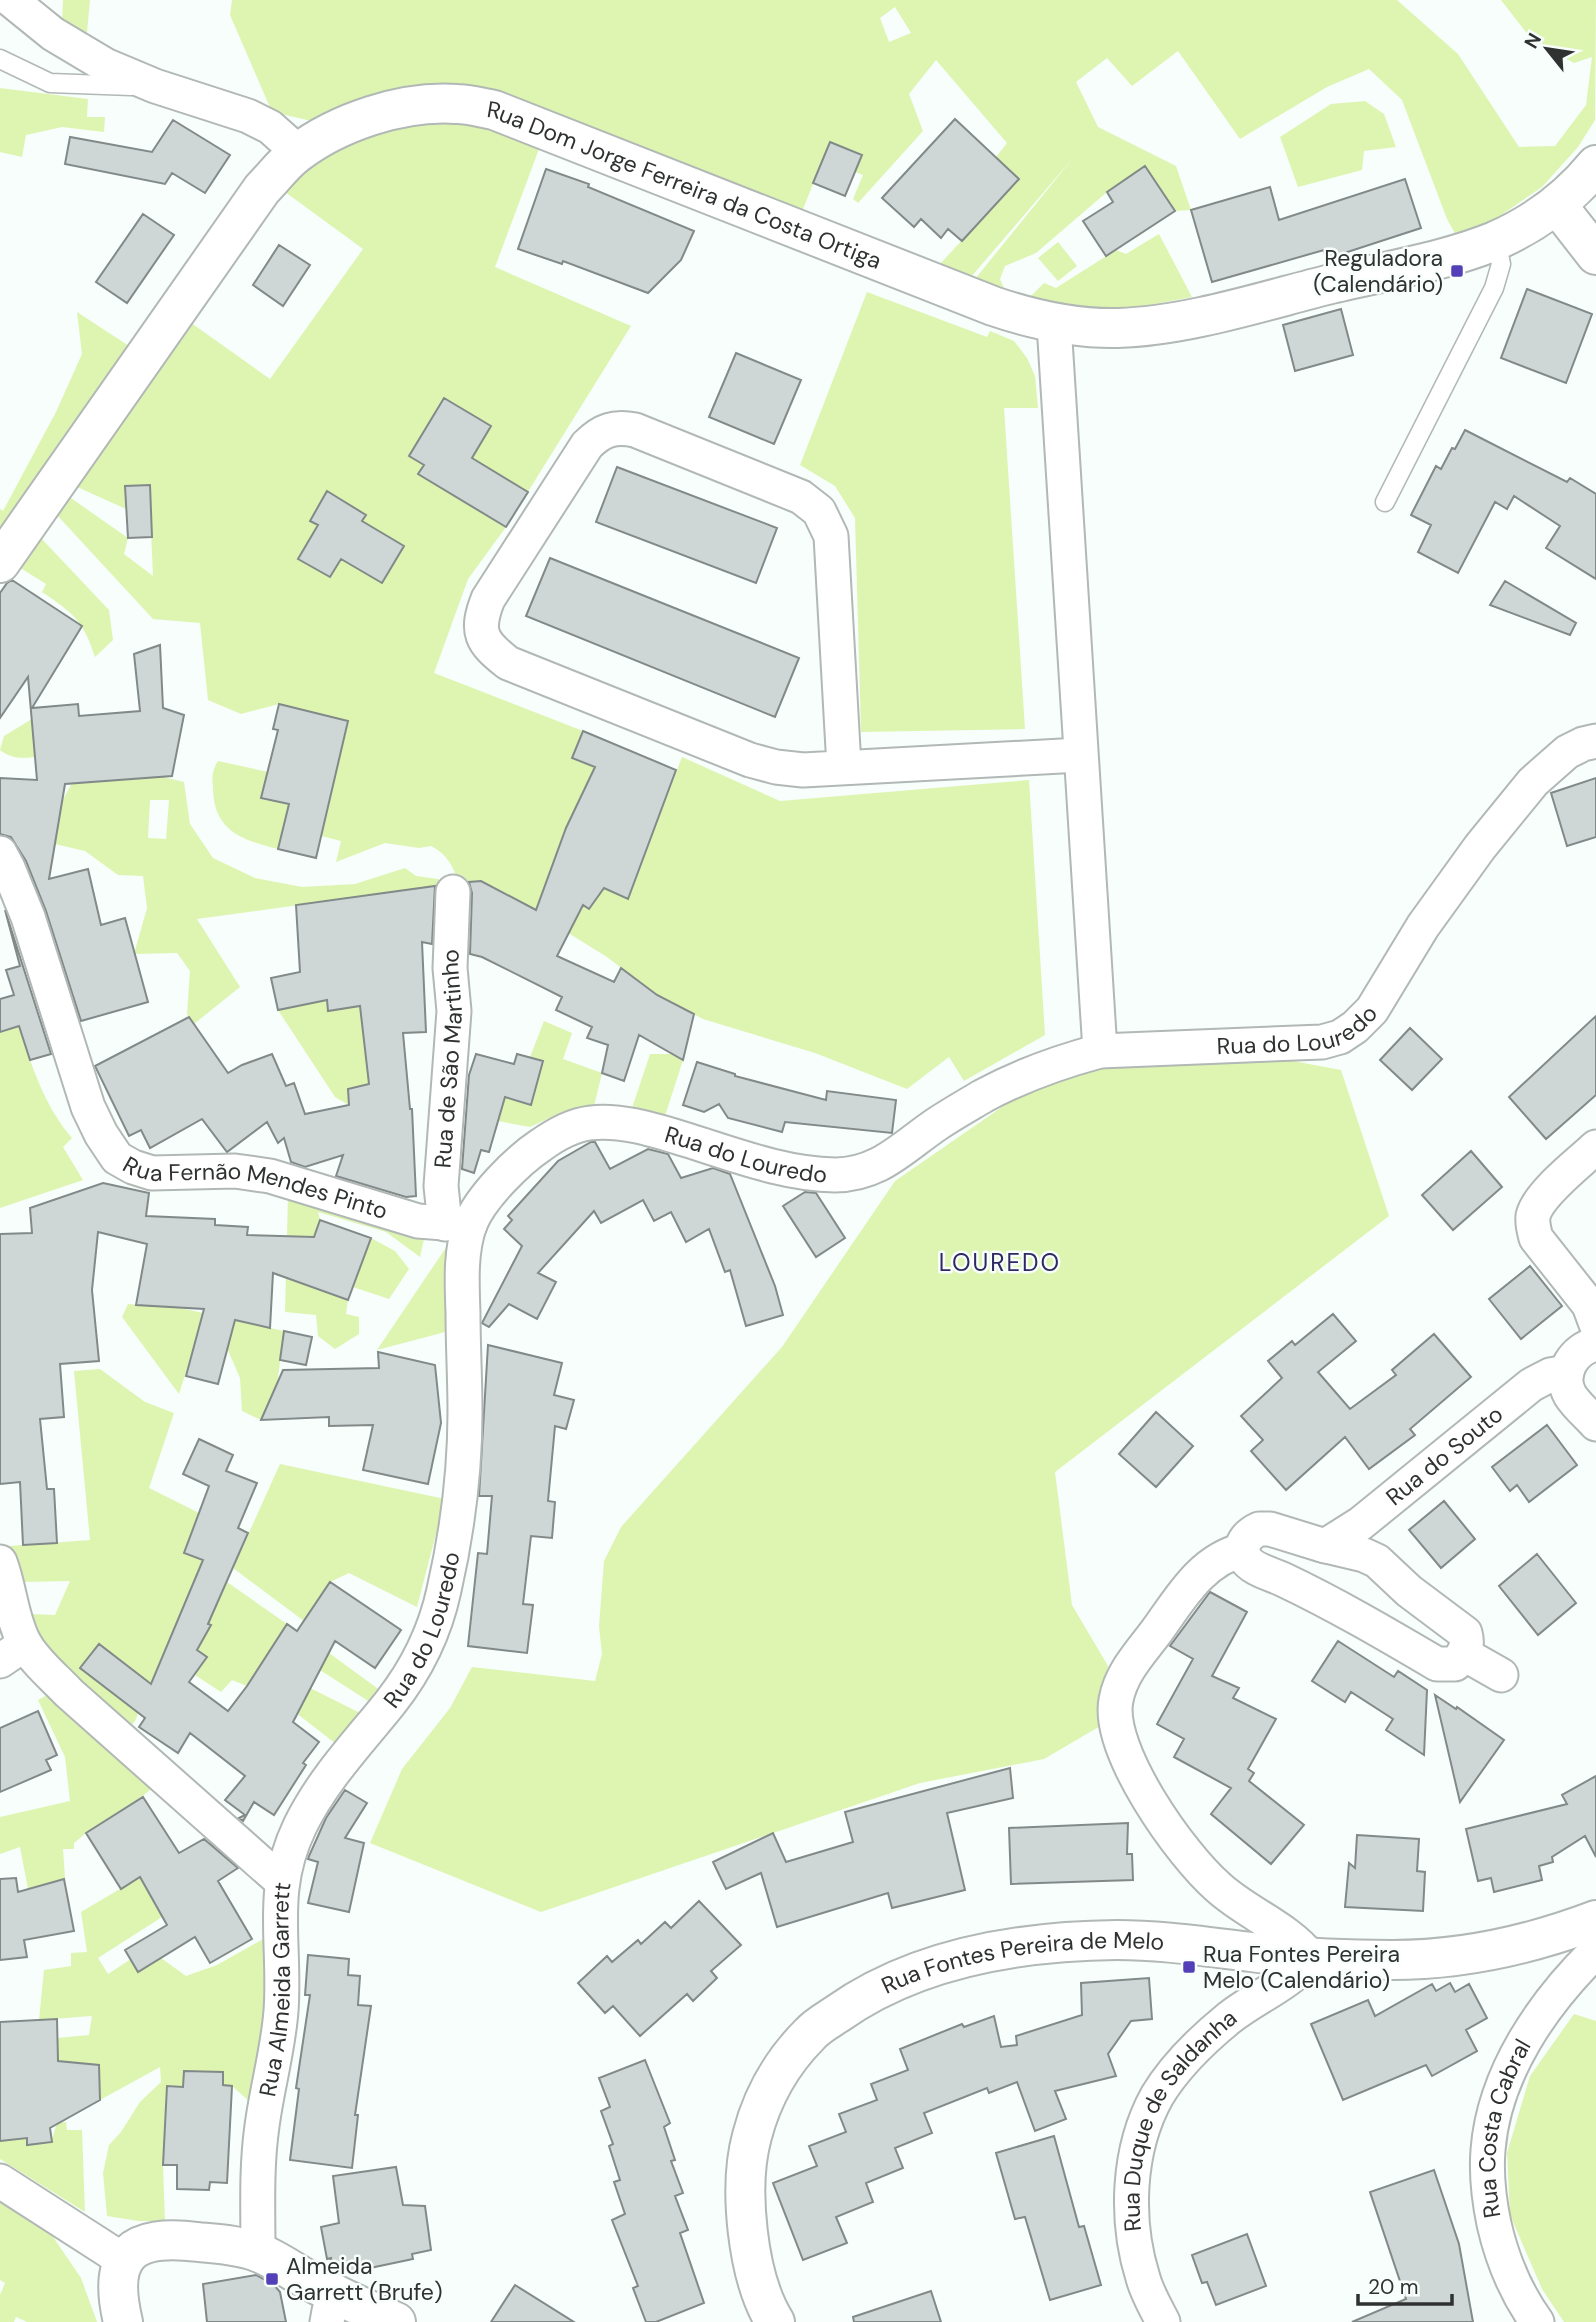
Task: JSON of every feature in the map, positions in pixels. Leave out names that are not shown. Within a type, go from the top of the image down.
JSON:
[{"type":"street","points":[[10,0],[53,34],[105,65],[155,86],[248,116],[270,127],[288,143],[294,155]]},
{"type":"street","name":"Rua Dom Jorge Ferreira da Costa Ortiga","points":[[0,563],[255,199],[294,155],[360,118],[410,107],[455,103],[494,110],[873,260],[1023,316],[1054,324],[1117,328],[1177,321],[1458,253],[1496,240],[1526,225],[1557,205],[1596,165]]},
{"type":"street","points":[[1557,205],[1596,255]]},
{"type":"street","points":[[1054,324],[1100,1051]]},
{"type":"street","points":[[844,767],[831,536],[819,511],[801,497],[635,430],[620,427],[597,435],[587,445],[488,599],[480,618],[481,634],[491,650],[508,663],[750,760],[776,767],[803,770],[1080,755]]},
{"type":"street","name":"Rua do Louredo","points":[[281,1881],[294,1839],[313,1801],[329,1776],[392,1700],[414,1668],[432,1631],[444,1590],[464,1454],[464,1253],[457,1225],[523,1159],[543,1143],[582,1124],[596,1122],[657,1131],[777,1167],[812,1174],[858,1173],[874,1168],[897,1155],[935,1125],[983,1096],[1030,1073],[1068,1059],[1100,1051],[1322,1042],[1340,1037],[1355,1027],[1371,1010],[1423,926],[1480,847],[1533,782],[1567,752],[1596,741]]},
{"type":"street","name":"Rua Fernão Mendes Pinto","points":[[0,853],[28,918],[88,1107],[117,1158],[152,1173],[235,1171],[270,1176],[418,1221],[457,1225]]},
{"type":"street","name":"Rua de São Martinho","points":[[453,892],[450,968],[454,1011],[441,1186],[457,1225]]},
{"type":"street","points":[[1596,1147],[1539,1202],[1533,1214],[1532,1227],[1536,1238],[1589,1305],[1596,1324]]},
{"type":"street","points":[[1596,1344],[1579,1351],[1571,1361],[1566,1384],[1571,1395],[1596,1424]]},
{"type":"street","name":"Rua do Souto","points":[[1297,1586],[1303,1573],[1324,1546],[1360,1524],[1531,1385],[1550,1375],[1567,1372]]},
{"type":"street","points":[[1259,1529],[1270,1529],[1324,1546],[1364,1555],[1377,1562],[1409,1591],[1465,1633],[1468,1642],[1464,1654],[1455,1664],[1437,1664],[1297,1586],[1252,1565],[1242,1550],[1244,1540],[1259,1529]]},
{"type":"street","points":[[1242,1550],[1228,1553],[1197,1576],[1130,1666],[1116,1701],[1114,1720],[1119,1739],[1133,1769],[1160,1816],[1187,1855],[1218,1888],[1292,1939],[1311,1958]]},
{"type":"street","name":"Rua Almeida Garrett","points":[[0,1562],[17,1623],[13,1653],[69,1693],[281,1881],[281,2010],[259,2150],[258,2252]]},
{"type":"street","points":[[1464,1654],[1501,1675]]},
{"type":"street","name":"Rua Fontes Pereira de Melo","points":[[775,2322],[767,2308],[747,2232],[747,2152],[758,2112],[779,2071],[811,2032],[853,2003],[901,1979],[953,1961],[1008,1950],[1117,1940],[1160,1941],[1311,1958],[1437,1959],[1520,1946],[1596,1920]]},
{"type":"street","name":"Rua Costa Cabral","points":[[1537,2322],[1511,2278],[1497,2238],[1489,2197],[1488,2149],[1497,2105],[1510,2070],[1528,2035],[1549,2002],[1596,1951]]},
{"type":"street","name":"Rua Duque de Saldanha","points":[[1163,2322],[1143,2280],[1133,2232],[1131,2189],[1140,2139],[1157,2096],[1190,2053],[1230,2018],[1285,1982],[1311,1958]]},
{"type":"street","points":[[0,2180],[123,2260]]},
{"type":"street","points":[[123,2322],[117,2277],[123,2260],[136,2248],[157,2240],[180,2239],[258,2252],[331,2309],[396,2322]]},
{"type":"lane","points":[[0,59],[50,83],[155,86]]},
{"type":"lane","points":[[1385,502],[1493,288],[1502,264],[1496,240]]},
{"type":"green space","points":[[63,0],[90,0],[86,43],[62,25]]},
{"type":"green space","points":[[232,0],[1397,0],[1458,54],[1519,147],[1555,146],[1586,105],[1592,57],[1574,63],[1532,40],[1501,0],[1596,0],[1595,120],[1578,147],[1542,187],[1488,224],[1457,237],[1447,219],[1402,100],[1369,69],[1327,87],[1240,139],[1178,51],[1132,86],[1107,58],[1076,82],[1098,127],[1176,166],[1191,210],[1175,211],[1145,166],[1107,192],[1036,253],[1005,266],[1000,279],[1005,291],[975,279],[1073,158],[971,277],[939,265],[1019,179],[996,157],[1007,143],[936,60],[909,94],[923,131],[858,203],[853,199],[863,175],[855,172],[862,155],[830,142],[801,214],[587,126],[496,93],[316,122],[272,112],[230,15]],"holes":[[[895,7],[911,33],[889,42],[880,18]]]},
{"type":"green space","points":[[0,88],[88,99],[87,117],[105,117],[104,132],[62,127],[26,135],[22,157],[0,152]]},
{"type":"green space","points":[[1365,101],[1384,114],[1396,147],[1364,151],[1362,170],[1298,187],[1280,137],[1331,104]]},
{"type":"green space","points":[[456,118],[542,141],[495,267],[631,326],[506,527],[468,579],[434,673],[583,731],[572,758],[599,768],[546,883],[588,909],[602,892],[602,887],[628,899],[682,757],[780,801],[1029,780],[1045,1035],[964,1081],[949,1057],[907,1089],[815,1053],[703,1019],[655,994],[607,957],[520,901],[481,881],[459,883],[449,861],[431,846],[419,848],[385,843],[336,862],[341,841],[321,836],[347,721],[279,704],[241,714],[208,700],[200,623],[153,619],[56,514],[68,496],[128,538],[124,554],[153,576],[149,485],[125,486],[126,509],[75,486],[187,320],[270,379],[363,249],[281,189],[327,148],[393,124]]},
{"type":"green space","points":[[1159,234],[1192,297],[1128,309],[1064,307],[1028,299],[1044,283],[1056,288],[1116,250],[1126,254]]},
{"type":"green space","points":[[1058,242],[1077,266],[1058,281],[1038,258]]},
{"type":"green space","points":[[867,292],[987,337],[990,331],[1014,341],[1027,358],[1035,376],[1038,408],[1004,408],[1025,729],[861,732],[855,518],[835,486],[800,465]]},
{"type":"green space","points":[[77,312],[132,348],[0,542],[0,509],[3,511],[56,412],[82,354]]},
{"type":"green space","points":[[40,537],[109,610],[113,640],[95,657],[76,618],[42,592],[46,584],[19,567]]},
{"type":"green space","points":[[32,719],[43,755],[20,758],[0,750],[4,736]]},
{"type":"green space","points":[[218,761],[268,772],[261,798],[289,804],[278,849],[242,837],[224,824],[214,802],[213,777]]},
{"type":"green space","points":[[163,777],[184,782],[190,824],[213,858],[255,878],[302,887],[355,884],[405,868],[416,876],[438,879],[444,885],[197,919],[240,987],[194,1024],[187,1014],[190,971],[177,953],[134,954],[147,908],[143,876],[118,875],[85,851],[55,844],[61,803],[72,783]],"holes":[[[150,800],[169,800],[166,839],[148,838]]]},
{"type":"green space","points":[[327,1000],[328,1011],[360,1006],[370,1084],[349,1105],[335,1097],[278,1010]]},
{"type":"green space","points":[[0,1019],[19,1026],[47,1099],[72,1138],[63,1147],[83,1180],[0,1208]]},
{"type":"green space","points":[[544,1021],[572,1033],[563,1059],[602,1073],[594,1106],[562,1112],[530,1127],[498,1121],[505,1097],[531,1104],[543,1062],[530,1057]]},
{"type":"green space","points":[[650,1054],[671,1054],[683,1060],[664,1119],[631,1111]]},
{"type":"green space","points":[[1277,1058],[1341,1070],[1389,1216],[1055,1472],[1072,1605],[1108,1666],[1100,1693],[1102,1725],[1044,1759],[920,1783],[541,1912],[370,1843],[402,1769],[450,1708],[472,1667],[595,1681],[602,1654],[599,1626],[604,1561],[621,1527],[782,1347],[895,1181],[1057,1069]]},
{"type":"green space","points":[[288,1197],[425,1235],[420,1257],[386,1232],[318,1212],[320,1220],[298,1282],[348,1300],[346,1314],[359,1317],[359,1334],[335,1349],[318,1336],[316,1315],[285,1312]]},
{"type":"green space","points":[[371,1238],[395,1251],[409,1269],[389,1299],[353,1287]]},
{"type":"green space","points":[[447,1246],[451,1276],[449,1331],[377,1350]]},
{"type":"green space","points":[[128,1304],[176,1307],[284,1331],[277,1385],[261,1420],[242,1411],[240,1378],[227,1348],[196,1340],[179,1394],[122,1317]]},
{"type":"green space","points":[[100,1369],[145,1402],[174,1413],[149,1488],[199,1513],[184,1553],[203,1560],[201,1568],[227,1582],[287,1624],[247,1686],[232,1680],[221,1692],[195,1675],[207,1658],[197,1650],[210,1625],[182,1611],[135,1721],[127,1731],[36,1637],[30,1614],[55,1615],[70,1581],[22,1582],[9,1546],[90,1540],[74,1371]]},
{"type":"green space","points":[[280,1464],[445,1499],[417,1607],[349,1573],[330,1582],[304,1621],[233,1568]]},
{"type":"green space","points":[[329,1653],[377,1688],[384,1697],[376,1706],[320,1670]]},
{"type":"green space","points":[[310,1688],[358,1712],[359,1725],[340,1747],[295,1712]]},
{"type":"green space","points":[[51,1693],[156,1785],[84,1835],[74,1843],[74,1849],[63,1849],[65,1878],[28,1889],[20,1847],[0,1854],[0,1817],[70,1801],[65,1757],[38,1700]]},
{"type":"green space","points":[[140,1877],[162,1917],[98,1958],[108,1974],[131,1959],[138,1972],[161,1958],[186,1976],[217,1965],[265,1938],[267,2007],[249,2101],[232,2086],[223,2085],[223,2072],[184,2071],[183,2087],[167,2087],[163,2165],[165,2221],[138,2221],[107,2216],[103,2173],[109,2145],[121,2132],[140,2102],[161,2082],[160,2067],[100,2100],[99,2065],[87,2064],[56,2072],[57,2038],[89,2035],[92,2016],[39,2020],[44,1970],[71,1966],[71,1953],[87,1952],[81,1912]]},
{"type":"green space","points":[[1574,2014],[1596,2021],[1596,2322],[1564,2322],[1542,2289],[1510,2215],[1507,2153],[1530,2076]]},
{"type":"green space","points":[[66,2122],[67,2130],[82,2130],[85,2212],[0,2159],[0,2137],[27,2138],[27,2144],[51,2142],[57,2123]]},
{"type":"green space","points":[[0,2197],[47,2228],[81,2278],[97,2322],[27,2322],[16,2317],[14,2322],[0,2322],[0,2295],[5,2283],[0,2280]]},
{"type":"building","points":[[955,119],[1019,179],[962,241],[948,229],[941,238],[921,219],[914,227],[882,198]]},
{"type":"building","points":[[173,120],[230,155],[205,193],[172,173],[165,184],[65,164],[70,137],[152,152]]},
{"type":"building","points":[[830,142],[862,155],[845,196],[813,183]]},
{"type":"building","points":[[1145,166],[1175,211],[1106,256],[1083,221],[1113,202],[1107,192]]},
{"type":"building","points":[[546,169],[589,184],[588,187],[694,231],[681,260],[648,293],[563,261],[562,264],[518,249]]},
{"type":"building","points":[[1405,179],[1421,228],[1326,259],[1324,250],[1212,282],[1191,210],[1270,187],[1279,220]]},
{"type":"building","points":[[143,214],[174,235],[127,303],[96,282]]},
{"type":"building","points":[[279,245],[310,265],[283,306],[253,285]]},
{"type":"building","points":[[1527,289],[1592,314],[1566,383],[1501,358]]},
{"type":"building","points":[[1341,309],[1353,355],[1295,371],[1283,325]]},
{"type":"building","points":[[736,353],[801,380],[774,444],[709,417]]},
{"type":"building","points":[[444,398],[491,426],[472,458],[528,492],[506,527],[418,474],[424,465],[409,456]]},
{"type":"building","points":[[1465,430],[1567,482],[1570,478],[1596,494],[1596,579],[1546,548],[1560,526],[1514,496],[1507,509],[1495,502],[1458,573],[1418,552],[1431,525],[1411,515],[1436,466],[1441,469]]},
{"type":"building","points":[[617,467],[777,528],[756,583],[596,522]]},
{"type":"building","points":[[150,485],[152,537],[128,538],[125,486]]},
{"type":"building","points":[[327,491],[366,515],[362,521],[404,546],[382,583],[341,559],[330,577],[298,559],[318,525],[310,521]]},
{"type":"building","points":[[550,558],[799,658],[775,717],[526,616]]},
{"type":"building","points":[[12,580],[82,626],[32,708],[78,704],[79,716],[140,711],[134,654],[160,645],[163,708],[184,715],[172,776],[65,784],[49,879],[88,869],[101,925],[125,918],[148,1002],[81,1021],[46,911],[26,861],[11,837],[0,834],[0,778],[37,780],[28,677],[0,718],[0,593]]},
{"type":"building","points":[[1505,581],[1576,623],[1570,635],[1490,605]]},
{"type":"building","points":[[279,704],[348,721],[316,858],[278,849],[289,804],[261,798],[278,730],[273,729]]},
{"type":"building","points":[[583,731],[676,770],[628,899],[604,888],[589,909],[583,905],[557,956],[614,982],[621,968],[657,995],[694,1014],[683,1060],[639,1035],[624,1081],[602,1073],[608,1045],[587,1038],[592,1027],[556,1010],[562,997],[482,957],[470,954],[472,893],[469,882],[481,881],[536,910],[566,828],[595,767],[572,758]]},
{"type":"building","points":[[1596,778],[1596,837],[1567,846],[1551,793]]},
{"type":"building","points":[[435,886],[432,944],[422,942],[426,1032],[403,1033],[412,1109],[416,1196],[406,1197],[336,1176],[343,1155],[305,1167],[291,1162],[284,1138],[278,1143],[267,1122],[227,1152],[202,1119],[150,1148],[141,1130],[129,1136],[95,1066],[189,1017],[228,1073],[272,1054],[286,1086],[294,1083],[305,1114],[349,1105],[348,1089],[369,1084],[360,1006],[328,1011],[327,1000],[278,1010],[271,978],[300,972],[296,905]]},
{"type":"building","points":[[5,910],[51,1054],[30,1060],[19,1026],[0,1032],[0,999],[14,995],[6,970],[20,966]]},
{"type":"building","points":[[1596,1016],[1596,1095],[1546,1139],[1509,1097]]},
{"type":"building","points":[[1410,1028],[1442,1059],[1412,1090],[1380,1060]]},
{"type":"building","points":[[476,1054],[514,1064],[517,1054],[543,1061],[531,1105],[505,1097],[489,1152],[481,1150],[474,1173],[462,1169],[469,1075]]},
{"type":"building","points":[[697,1062],[735,1076],[826,1100],[827,1091],[896,1100],[892,1133],[785,1122],[782,1132],[728,1118],[719,1104],[704,1112],[683,1105]]},
{"type":"building","points":[[595,1142],[610,1169],[648,1149],[668,1154],[681,1178],[713,1168],[730,1174],[775,1286],[783,1315],[746,1326],[730,1270],[725,1272],[709,1229],[686,1242],[671,1212],[654,1221],[643,1200],[601,1223],[594,1211],[538,1273],[556,1282],[537,1319],[509,1304],[489,1327],[482,1323],[522,1246],[504,1229],[512,1220],[508,1216],[558,1161]]},
{"type":"building","points":[[1471,1151],[1502,1187],[1453,1230],[1422,1195]]},
{"type":"building","points":[[103,1183],[149,1193],[146,1216],[215,1219],[215,1225],[248,1227],[247,1235],[314,1237],[320,1220],[371,1238],[348,1300],[273,1273],[270,1328],[235,1320],[218,1384],[186,1376],[204,1309],[136,1305],[147,1244],[98,1232],[92,1290],[99,1361],[60,1364],[64,1417],[40,1419],[47,1489],[54,1489],[57,1543],[23,1545],[20,1482],[0,1484],[0,1234],[32,1233],[30,1208]]},
{"type":"building","points":[[805,1192],[816,1193],[845,1238],[816,1257],[783,1206]]},
{"type":"building","points":[[1530,1266],[1562,1306],[1521,1339],[1489,1299]]},
{"type":"building","points":[[1333,1314],[1356,1341],[1318,1372],[1350,1409],[1396,1375],[1392,1370],[1434,1334],[1471,1377],[1410,1429],[1415,1435],[1369,1469],[1345,1437],[1286,1490],[1251,1451],[1263,1440],[1241,1416],[1282,1378],[1268,1361],[1292,1341],[1295,1345]]},
{"type":"building","points":[[284,1331],[312,1337],[306,1365],[280,1360]]},
{"type":"building","points":[[488,1345],[562,1363],[554,1395],[574,1400],[566,1429],[555,1426],[548,1501],[555,1502],[552,1538],[531,1536],[523,1604],[533,1605],[527,1653],[468,1646],[478,1553],[487,1554],[492,1496],[479,1496]]},
{"type":"building","points":[[378,1352],[435,1365],[441,1423],[428,1484],[363,1470],[373,1425],[329,1426],[329,1417],[261,1420],[283,1370],[379,1368]]},
{"type":"building","points":[[1156,1412],[1193,1446],[1156,1487],[1119,1454]]},
{"type":"building","points":[[1547,1425],[1577,1465],[1529,1502],[1517,1485],[1510,1491],[1492,1467]]},
{"type":"building","points":[[199,1439],[233,1455],[226,1471],[257,1483],[238,1528],[248,1533],[208,1624],[211,1625],[197,1650],[207,1657],[189,1682],[228,1711],[287,1624],[297,1631],[330,1582],[401,1630],[375,1668],[335,1641],[293,1722],[319,1742],[303,1763],[306,1765],[274,1815],[254,1802],[243,1821],[239,1818],[245,1815],[225,1800],[245,1776],[190,1733],[178,1753],[139,1727],[145,1718],[80,1668],[99,1644],[151,1684],[203,1560],[184,1553],[209,1486],[183,1474]]},
{"type":"building","points":[[1444,1501],[1475,1539],[1441,1568],[1409,1530]]},
{"type":"building","points":[[1537,1554],[1576,1603],[1538,1635],[1499,1586]]},
{"type":"building","points":[[1210,1592],[1247,1612],[1212,1676],[1239,1688],[1233,1698],[1276,1719],[1248,1769],[1254,1773],[1249,1781],[1304,1825],[1271,1864],[1211,1814],[1231,1788],[1174,1757],[1184,1739],[1157,1724],[1193,1659],[1170,1646]]},
{"type":"building","points":[[1338,1641],[1394,1677],[1398,1671],[1427,1690],[1424,1755],[1386,1730],[1393,1719],[1351,1692],[1345,1702],[1312,1681]]},
{"type":"building","points":[[1435,1695],[1504,1740],[1460,1802]]},
{"type":"building","points":[[38,1711],[57,1755],[46,1760],[51,1770],[0,1792],[0,1728]]},
{"type":"building","points":[[1010,1768],[1013,1798],[947,1813],[965,1890],[892,1908],[888,1893],[777,1927],[761,1873],[726,1889],[713,1862],[773,1833],[786,1862],[853,1842],[845,1812]]},
{"type":"building","points":[[1596,1776],[1596,1857],[1585,1836],[1552,1857],[1553,1862],[1539,1866],[1542,1880],[1494,1892],[1491,1878],[1478,1881],[1466,1829],[1567,1804],[1562,1795]]},
{"type":"building","points":[[345,1790],[367,1803],[345,1838],[364,1843],[349,1912],[308,1903],[318,1862],[308,1859],[326,1818]]},
{"type":"building","points":[[143,1797],[179,1853],[204,1839],[238,1868],[218,1881],[252,1939],[210,1963],[195,1937],[138,1972],[125,1950],[167,1925],[140,1877],[121,1889],[86,1833]]},
{"type":"building","points":[[1128,1823],[1127,1854],[1132,1854],[1133,1880],[1011,1884],[1009,1828]]},
{"type":"building","points":[[1357,1835],[1419,1839],[1417,1871],[1425,1872],[1423,1911],[1345,1907],[1349,1863],[1355,1868]]},
{"type":"building","points":[[16,1878],[18,1892],[64,1879],[74,1931],[24,1940],[27,1957],[0,1960],[0,1879]]},
{"type":"building","points":[[699,1901],[741,1945],[711,1971],[717,1978],[693,2001],[687,1994],[640,2036],[613,2006],[605,2013],[578,1983],[607,1956],[612,1962],[638,1940],[641,1944],[665,1922],[671,1928]]},
{"type":"building","points":[[308,1955],[349,1959],[348,1975],[360,1976],[358,2005],[371,2006],[355,2115],[358,2115],[352,2168],[290,2160],[299,2089],[296,2088],[310,1995],[305,1995]]},
{"type":"building","points":[[1149,1978],[1152,2019],[1131,2021],[1108,2054],[1116,2076],[1055,2091],[1066,2119],[1035,2131],[1017,2082],[989,2093],[987,2088],[924,2113],[932,2133],[895,2148],[903,2168],[866,2183],[873,2202],[836,2217],[847,2243],[803,2260],[773,2183],[817,2166],[809,2146],[846,2132],[839,2114],[877,2100],[871,2084],[908,2070],[900,2049],[962,2024],[964,2027],[994,2016],[1001,2047],[1017,2045],[1016,2036],[1082,2015],[1081,1983]]},
{"type":"building","points":[[1450,1983],[1455,1992],[1469,1984],[1487,2018],[1466,2030],[1477,2051],[1432,2076],[1426,2065],[1343,2100],[1311,2024],[1368,2000],[1375,2016],[1432,1984],[1436,1991]]},
{"type":"building","points":[[57,2019],[58,2061],[99,2065],[100,2100],[50,2128],[52,2142],[27,2145],[27,2138],[0,2141],[0,2022]]},
{"type":"building","points":[[645,2060],[670,2123],[664,2127],[675,2160],[671,2161],[683,2193],[675,2196],[688,2230],[680,2233],[704,2303],[656,2322],[646,2322],[633,2288],[638,2286],[612,2220],[625,2214],[614,2182],[620,2180],[609,2146],[613,2144],[601,2111],[610,2107],[599,2078]]},
{"type":"building","points":[[184,2071],[223,2072],[223,2085],[232,2086],[227,2183],[210,2182],[209,2190],[177,2189],[177,2165],[163,2165],[167,2086],[183,2087]]},
{"type":"building","points":[[1054,2136],[1079,2227],[1084,2226],[1101,2285],[1050,2300],[1025,2217],[1015,2219],[996,2153]]},
{"type":"building","points":[[396,2167],[403,2205],[425,2206],[431,2250],[412,2254],[413,2259],[351,2272],[349,2265],[332,2264],[331,2258],[327,2259],[321,2227],[339,2223],[333,2176]]},
{"type":"building","points":[[1434,2170],[1459,2244],[1473,2322],[1352,2322],[1406,2299],[1370,2192]]},
{"type":"building","points":[[1247,2234],[1266,2286],[1216,2305],[1207,2282],[1202,2283],[1192,2255]]},
{"type":"building","points":[[256,2275],[274,2285],[280,2292],[286,2322],[207,2322],[203,2284]]},
{"type":"building","points":[[515,2285],[574,2322],[491,2322]]},
{"type":"building","points":[[931,2291],[941,2322],[854,2322],[853,2317]]},
{"type":"place","name":"Reguladora (Calendário)","points":[[1457,271]]},
{"type":"place","name":"Rua Fontes Pereira Melo (Calendário)","points":[[1189,1967]]},
{"type":"place","name":"Almeida Garrett (Brufe)","points":[[272,2279]]},
{"type":"district","name":"LOUREDO","points":[[1000,1263]]}]
